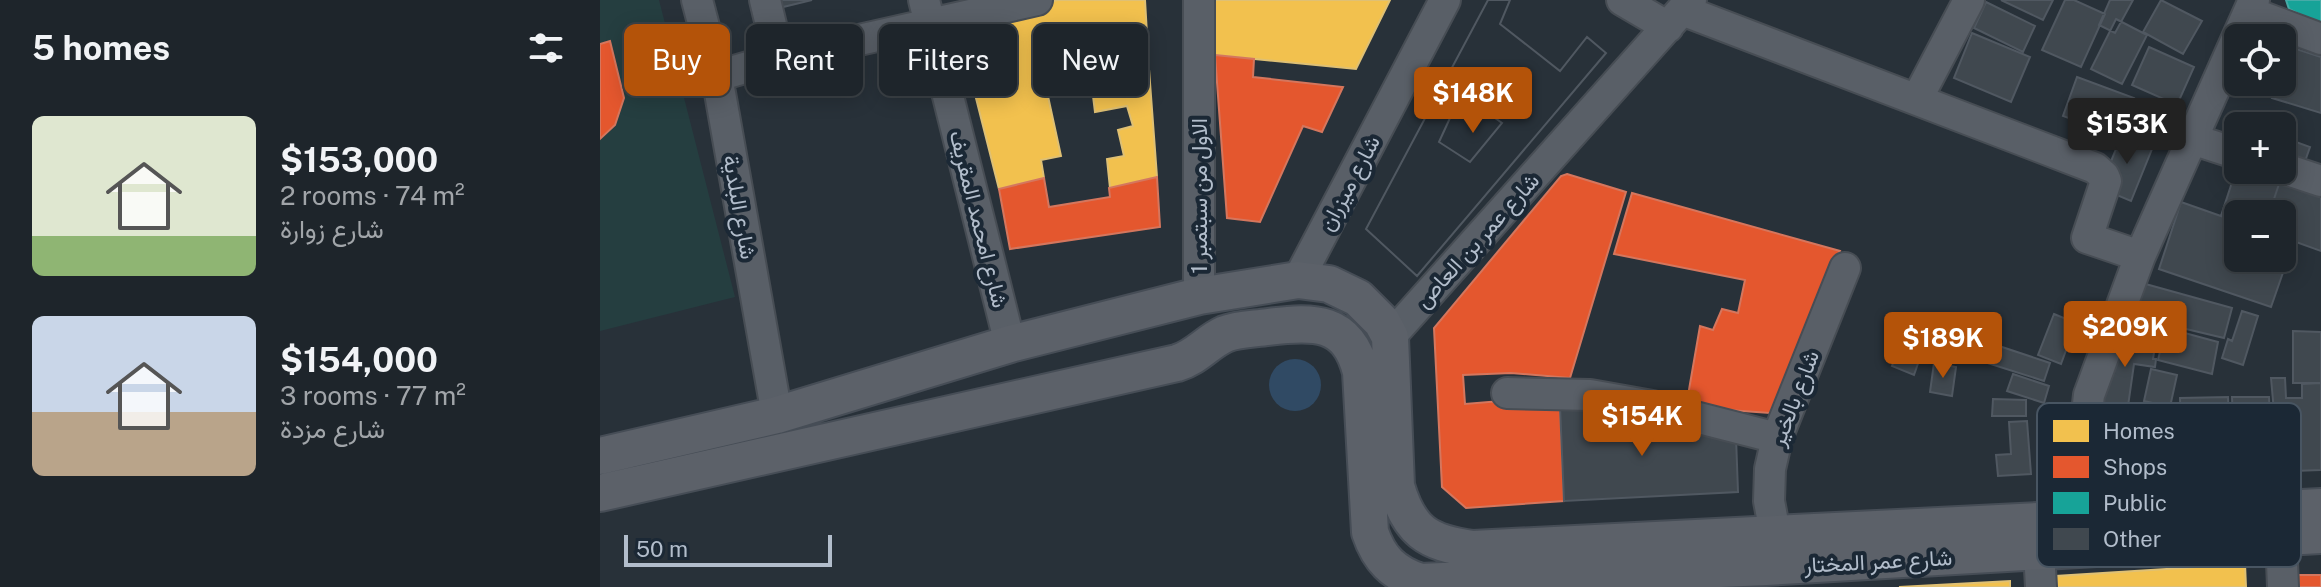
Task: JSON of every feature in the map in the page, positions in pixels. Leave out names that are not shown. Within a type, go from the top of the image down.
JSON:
[{"type":"main road","points":[[600,456],[777,415],[1010,344],[1199,296],[1298,280],[1329,284],[1358,298],[1382,322],[1390,337]]},
{"type":"main road","name":"شارع عمر المختار","points":[[600,493],[1177,363],[1188,360],[1216,340],[1236,331],[1314,324],[1340,335],[1351,345],[1358,358],[1370,532],[1375,547],[1394,570],[1406,577],[1434,583],[1766,577],[2037,551]]},
{"type":"main road","name":"شارع عمر المختار","points":[[1390,337],[1396,486],[1403,508],[1415,527],[1427,537],[1450,546],[1473,549],[2037,520]]},
{"type":"main road","name":"شارع عمر المختار","points":[[2301,508],[2321,507]]},
{"type":"main road","name":"شارع عمر المختار","points":[[2301,536],[2321,535]]},
{"type":"street","name":"شارع البلدية","points":[[697,0],[703,24]]},
{"type":"street","points":[[765,0],[771,24]]},
{"type":"street","points":[[863,32],[927,12],[1037,0]]},
{"type":"street","name":"الاول من سبتمبر 1","points":[[1199,0],[1199,296]]},
{"type":"street","name":"شارع ميزران","points":[[1298,280],[1445,0]]},
{"type":"street","points":[[1622,0],[1680,12],[1917,99],[2100,171],[2106,181],[2087,238],[2140,256]]},
{"type":"street","points":[[1917,99],[1969,0]]},
{"type":"street","points":[[2088,403],[2140,256],[2251,6],[2321,39]]},
{"type":"street","name":"شارع امحمد المقريف","points":[[927,12],[1010,344]]},
{"type":"street","name":"شارع عمر بن العاص","points":[[1390,337],[1680,12]]},
{"type":"street","name":"شارع البلدية","points":[[721,96],[777,415]]},
{"type":"street","points":[[2192,139],[2224,149]]},
{"type":"street","points":[[2296,173],[2321,181]]},
{"type":"street","name":"شارع بالخير","points":[[1775,533],[1769,501],[1770,469],[1777,438],[1845,268]]},
{"type":"street","points":[[1507,393],[1605,398],[1668,410],[1777,438]]},
{"type":"street","points":[[2040,567],[2041,587]]},
{"type":"street","points":[[2282,567],[2283,587]]},
{"type":"green space","points":[[600,0],[659,0],[665,24],[624,24],[624,96],[684,96],[735,297],[600,331]]},
{"type":"water","points":[[1295,359],[1313,367],[1321,385],[1313,403],[1295,411],[1277,403],[1269,385],[1277,367]]},
{"type":"building: Homes","points":[[1058,0],[1145,0],[1146,24],[1033,24],[1033,96],[1048,96],[1061,156],[1041,160],[1044,178],[999,189],[975,96],[1017,96],[1017,24],[957,23]]},
{"type":"building: Homes","points":[[1211,0],[1390,0],[1356,69],[1215,55]]},
{"type":"building: Homes","points":[[1148,69],[1157,177],[1110,188],[1107,159],[1124,156],[1118,130],[1133,126],[1127,106],[1095,112],[1093,96],[1148,96]]},
{"type":"building: Homes","points":[[2245,567],[2246,587],[2057,587],[2056,576]]},
{"type":"building: Homes","points":[[2010,581],[2010,587],[1899,587]]},
{"type":"building: Shops","points":[[610,41],[624,98],[615,125],[600,139],[600,44]]},
{"type":"building: Shops","points":[[1215,55],[1254,59],[1253,77],[1343,87],[1322,132],[1303,126],[1260,222],[1227,218]]},
{"type":"building: Shops","points":[[1567,174],[1626,192],[1570,378],[1511,373],[1463,375],[1465,404],[1501,401],[1560,406],[1564,501],[1466,508],[1442,487],[1434,328],[1561,176]]},
{"type":"building: Shops","points":[[1157,177],[1160,227],[1010,249],[999,189],[1044,178],[1049,207],[1110,197],[1109,188]]},
{"type":"building: Shops","points":[[1632,193],[1840,251],[1770,413],[1686,407],[1700,326],[1713,330],[1722,309],[1738,313],[1745,280],[1614,254]]},
{"type":"building: Shops","points":[[2295,575],[2321,575],[2321,587],[2296,587]]},
{"type":"building: Public","points":[[2286,0],[2321,0],[2321,25],[2289,9]]},
{"type":"building: Other","points":[[777,0],[812,0],[779,8]]},
{"type":"building: Other","points":[[1488,0],[1510,0],[1500,24],[1560,71],[1587,37],[1606,53],[1417,276],[1366,229]],"holes":[[[1461,94],[1502,123],[1470,162],[1439,142]]]},
{"type":"building: Other","points":[[1488,0],[1510,0],[1500,24],[1560,71],[1587,37],[1606,53],[1417,276],[1366,229]]},
{"type":"building: Other","points":[[2001,0],[2053,0],[2043,20]]},
{"type":"building: Other","points":[[2065,0],[2074,0],[2105,14],[2081,67],[2042,50]]},
{"type":"building: Other","points":[[2110,0],[2133,0],[2115,33],[2099,25]]},
{"type":"building: Other","points":[[2161,0],[2202,21],[2183,54],[2143,32]]},
{"type":"building: Other","points":[[1986,2],[2035,26],[2023,52],[1974,28]]},
{"type":"building: Other","points":[[2116,19],[2147,35],[2122,84],[2091,69]]},
{"type":"building: Other","points":[[1972,33],[2030,57],[2011,102],[1954,78]]},
{"type":"building: Other","points":[[2149,47],[2194,67],[2177,105],[2132,85]]},
{"type":"building: Other","points":[[2296,49],[2321,57],[2321,113],[2272,98],[2296,96]]},
{"type":"building: Other","points":[[2077,77],[2134,98],[2120,137],[2063,116]]},
{"type":"building: Other","points":[[1461,94],[1502,123],[1470,162],[1439,142]]},
{"type":"building: Other","points":[[2123,132],[2154,144],[2131,201],[2100,188]]},
{"type":"building: Other","points":[[2296,142],[2310,147],[2296,184]]},
{"type":"building: Other","points":[[2296,183],[2321,192],[2321,251],[2296,242],[2296,200],[2274,200],[2279,184]]},
{"type":"building: Other","points":[[2231,184],[2279,184],[2274,200],[2226,200]]},
{"type":"building: Other","points":[[2181,202],[2224,217],[2224,272],[2283,272],[2271,307],[2159,269]]},
{"type":"building: Other","points":[[2124,278],[2232,308],[2224,338],[2144,319],[2143,332],[2110,327]]},
{"type":"building: Other","points":[[2242,311],[2258,316],[2243,365],[2222,358],[2228,339],[2232,341]]},
{"type":"building: Other","points":[[2054,314],[2076,323],[2061,364],[2038,355]]},
{"type":"building: Other","points":[[2148,324],[2158,326],[2153,359],[2156,359],[2155,367],[2134,364],[2128,403],[2100,403],[2109,339],[2142,344]]},
{"type":"building: Other","points":[[2293,331],[2321,332],[2321,383],[2293,383]]},
{"type":"building: Other","points":[[2181,332],[2218,342],[2212,374],[2158,360],[2164,335],[2179,339]]},
{"type":"building: Other","points":[[1981,340],[2050,363],[2044,381],[1975,359]]},
{"type":"building: Other","points":[[1900,344],[1922,352],[1914,375],[1892,366]]},
{"type":"building: Other","points":[[1934,363],[1956,367],[1952,396],[1930,392]]},
{"type":"building: Other","points":[[2151,369],[2177,375],[2171,403],[2144,401]]},
{"type":"building: Other","points":[[2013,374],[2049,386],[2044,403],[2007,391]]},
{"type":"building: Other","points":[[2271,378],[2285,378],[2286,398],[2302,398],[2302,384],[2321,383],[2321,470],[2301,471],[2301,403],[2273,403]]},
{"type":"building: Other","points":[[2228,397],[2228,403],[2180,403],[2180,398]]},
{"type":"building: Other","points":[[2232,397],[2269,397],[2269,403],[2232,403]]},
{"type":"building: Other","points":[[1993,399],[2026,400],[2026,416],[1992,416]]},
{"type":"building: Other","points":[[1560,406],[1736,437],[1738,492],[1564,501]]},
{"type":"building: Other","points":[[2027,421],[2031,474],[1998,476],[1996,455],[2011,454],[2009,422]]}]
